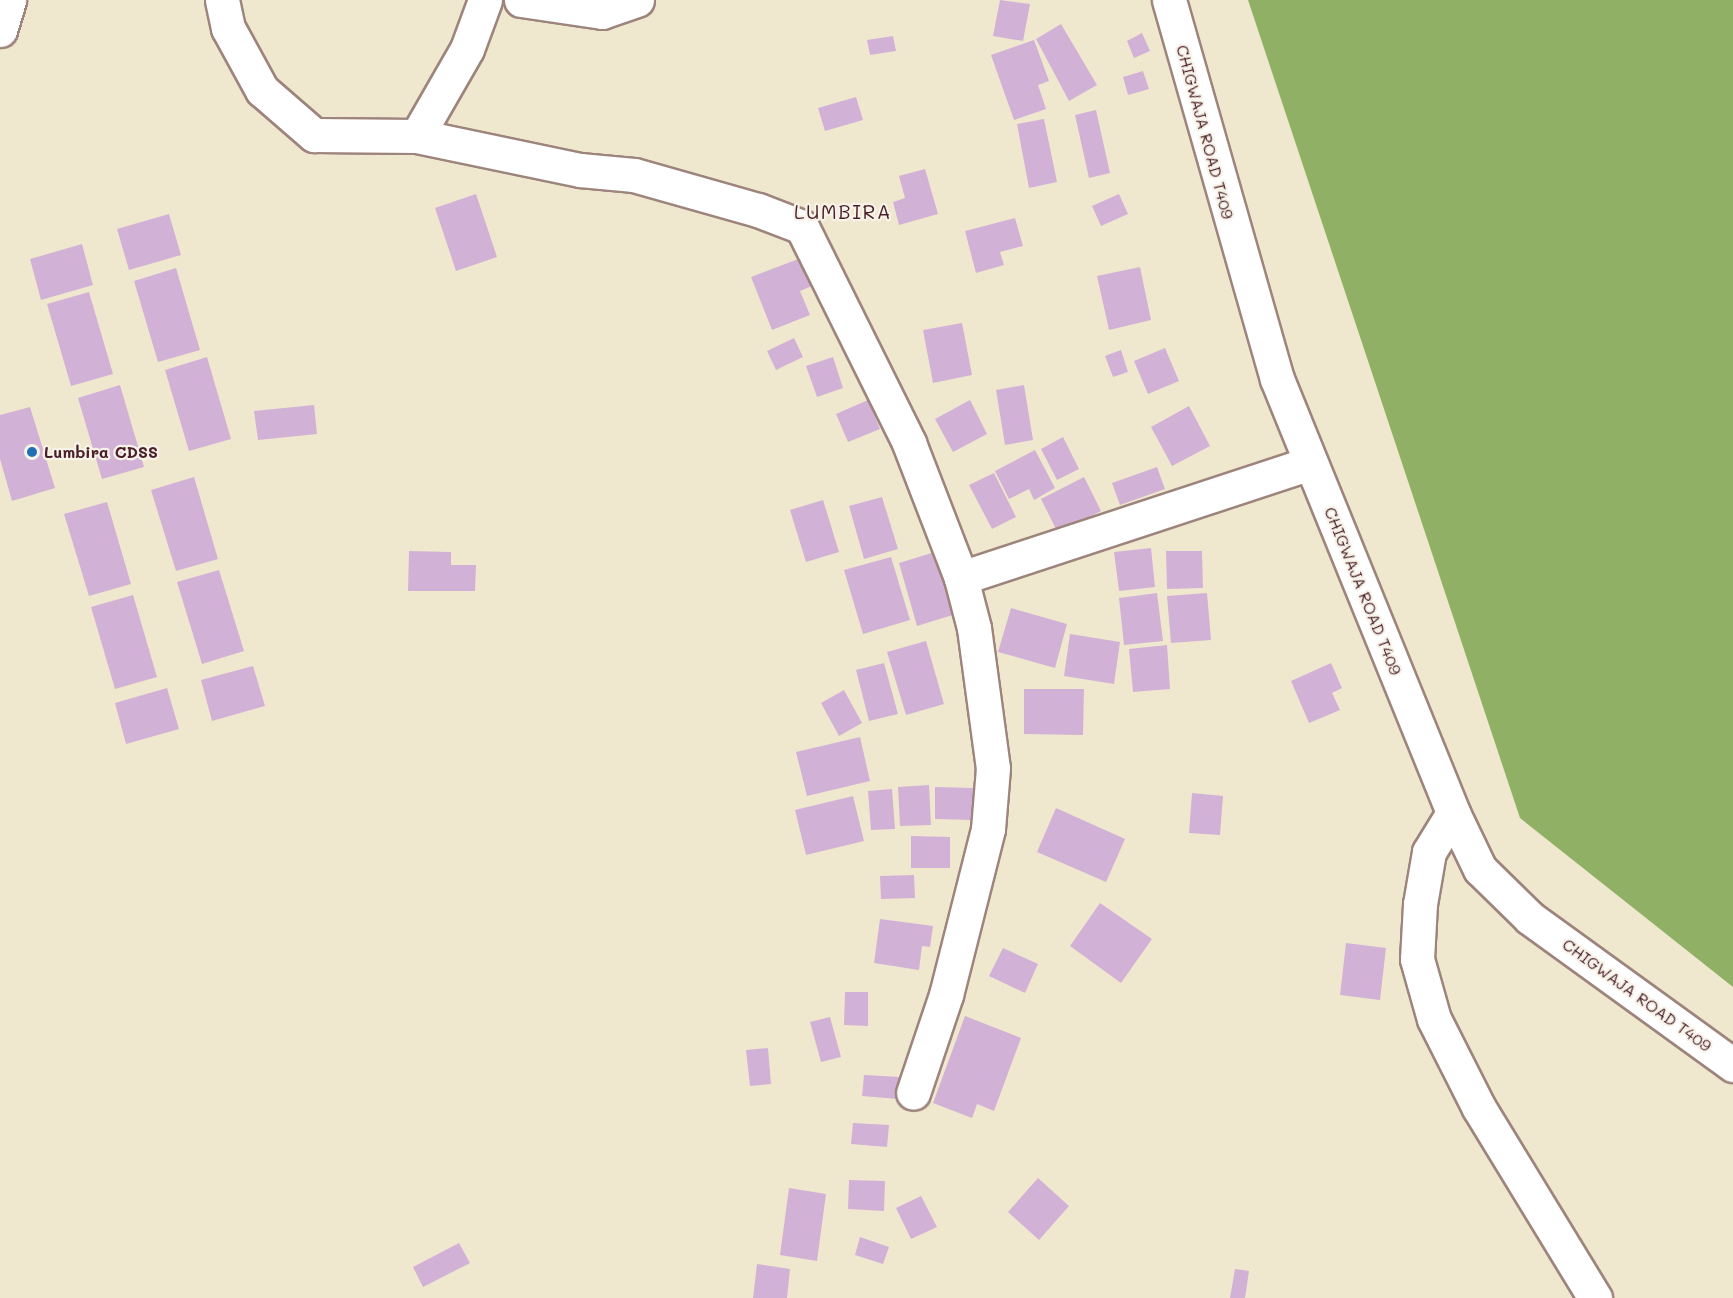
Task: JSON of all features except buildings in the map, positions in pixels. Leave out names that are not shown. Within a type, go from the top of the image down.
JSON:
[{"type":"street","points":[[0,30],[9,0]]},
{"type":"street","points":[[222,0],[228,28],[262,90],[314,135],[417,136],[580,170],[634,175],[758,210],[802,227],[909,443],[961,578],[974,628],[993,768],[988,829],[946,995],[913,1093]]},
{"type":"street","points":[[417,136],[467,49],[485,0]]},
{"type":"street","points":[[521,0],[602,12],[637,0]]},
{"type":"street","name":"CHIGWAJA ROAD T409","points":[[1169,0],[1277,379],[1453,813],[1480,869],[1530,918],[1733,1065]]},
{"type":"street","points":[[961,578],[1311,463]]},
{"type":"street","points":[[1453,813],[1429,852],[1420,903],[1417,959],[1434,1018],[1479,1108],[1595,1298]]},
{"type":"green space","points":[[1248,0],[1733,0],[1733,987],[1520,818]]},
{"type":"place","name":"Lumbira CDSS","points":[[32,452]]},
{"type":"district","name":"LUMBIRA","points":[[843,211]]}]
